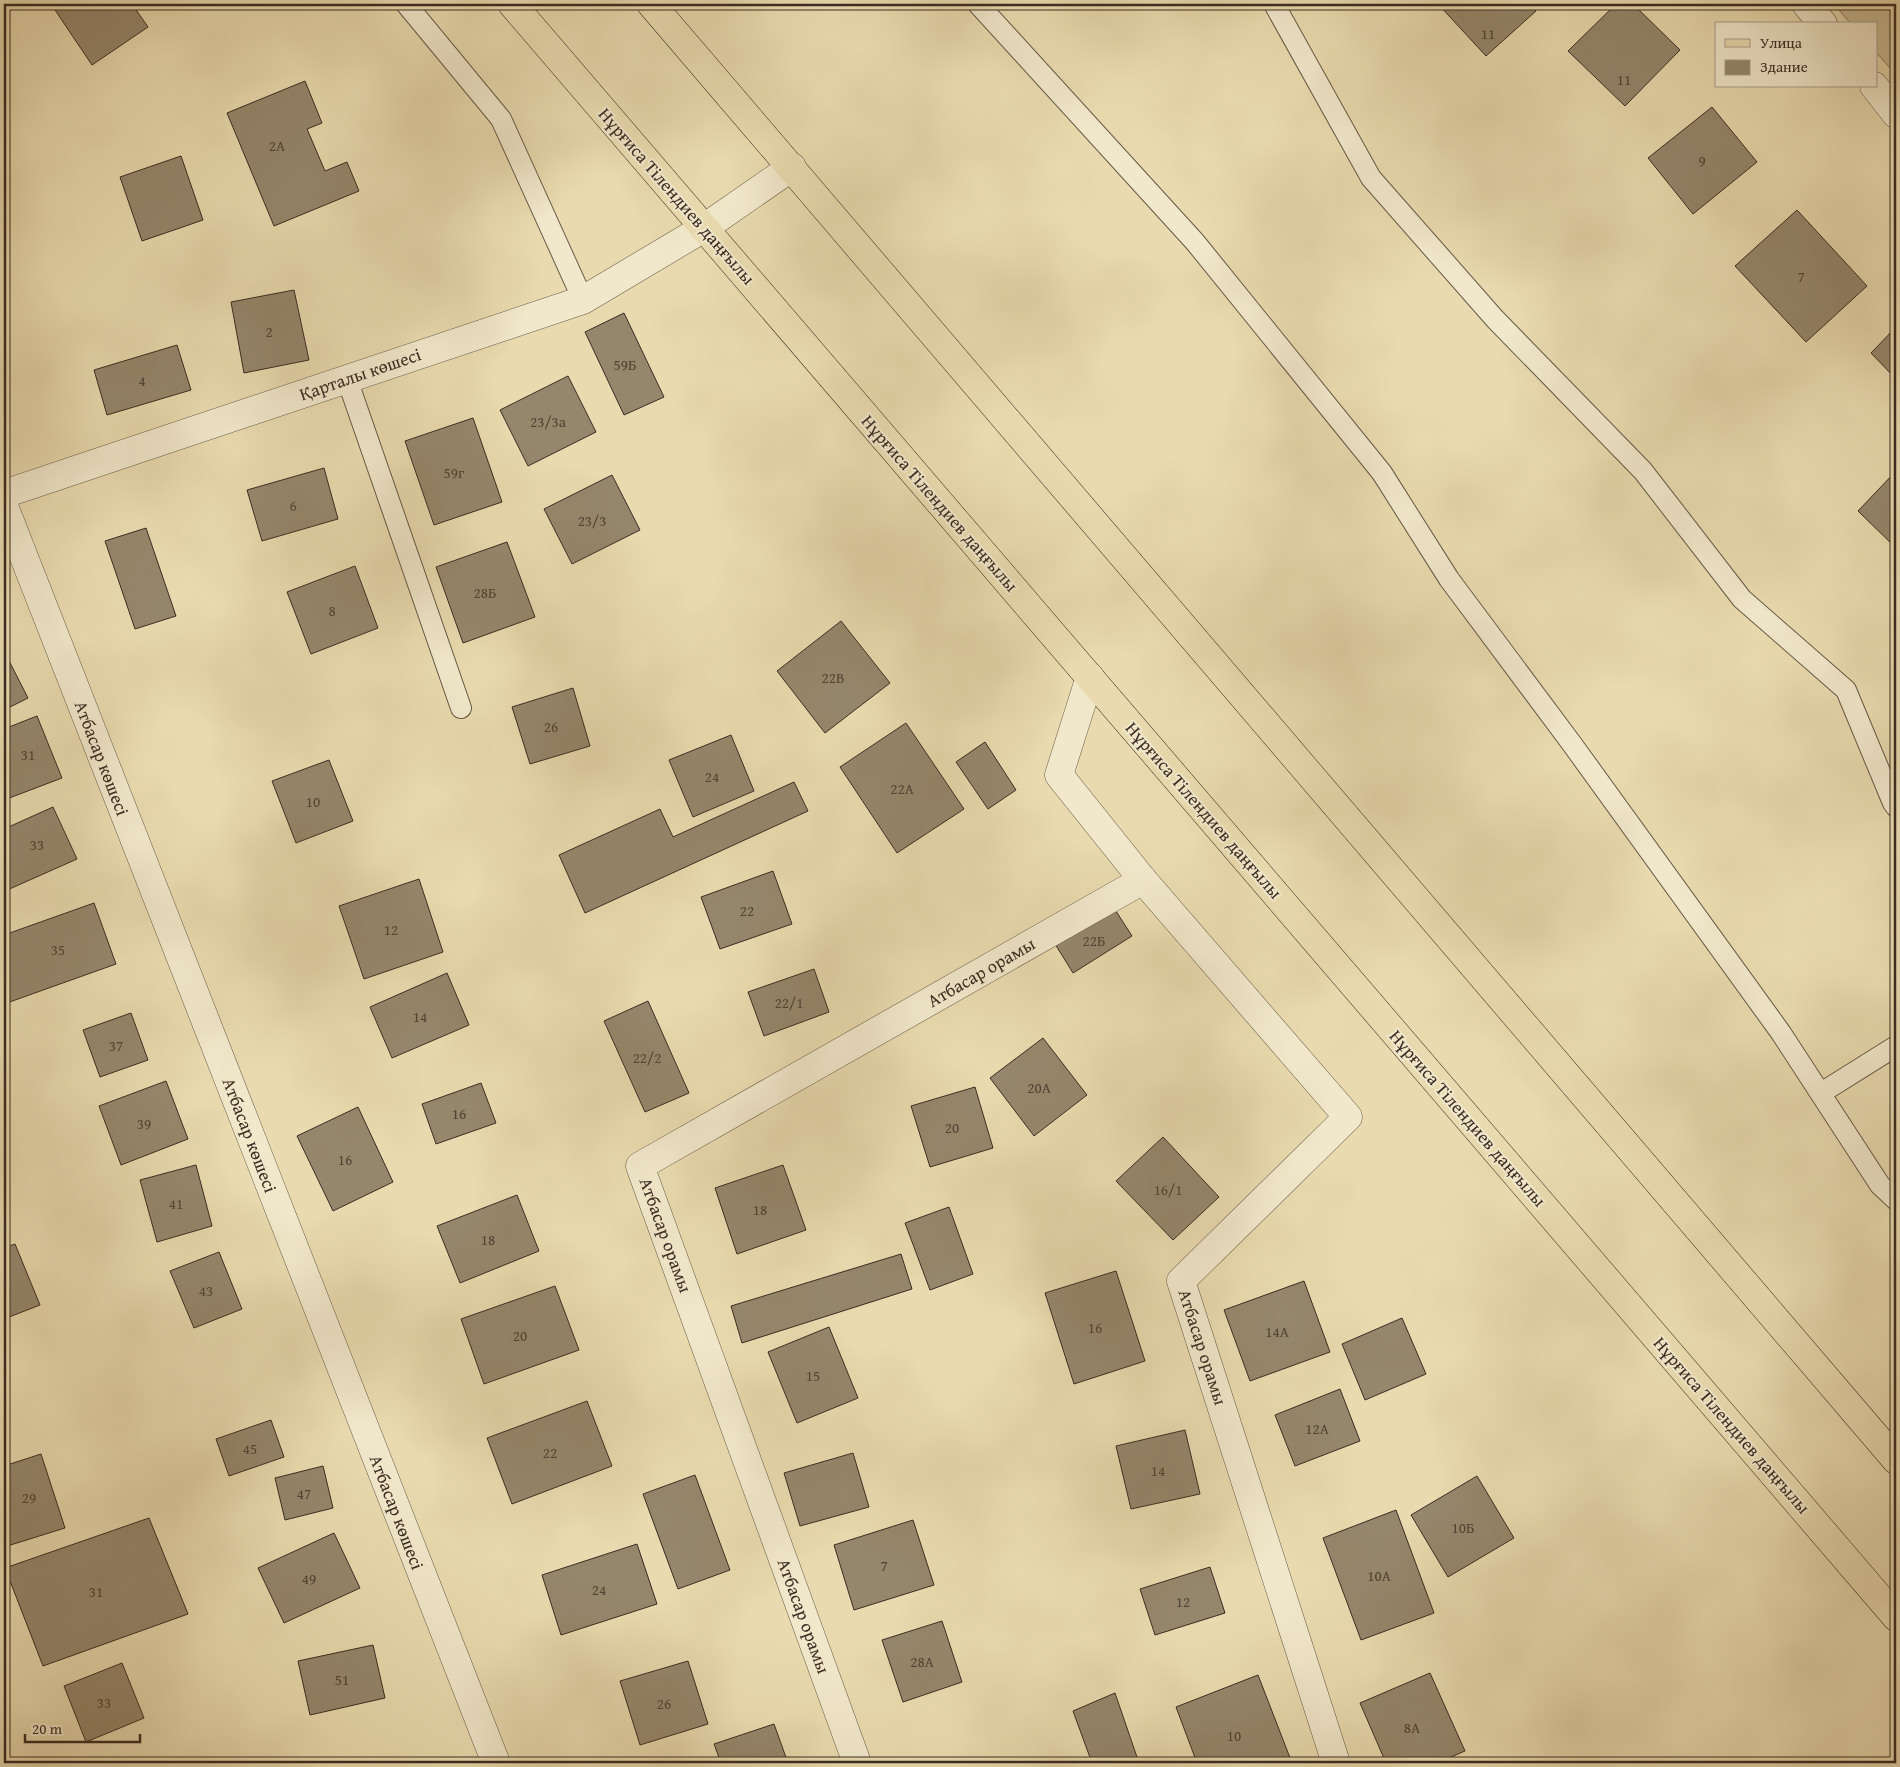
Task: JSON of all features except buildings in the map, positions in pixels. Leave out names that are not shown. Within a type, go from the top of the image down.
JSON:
[{"type":"main road","name":"Нұрғиса Тілендиев даңғылы","points":[[512,4],[1896,1617]]},
{"type":"main road","points":[[652,4],[1896,1460]]},
{"type":"street","points":[[1806,4],[1821,22]]},
{"type":"street","points":[[1876,88],[1896,114]]},
{"type":"street","name":"Қарталы көшесі","points":[[4,494],[583,300],[704,228],[792,167]]},
{"type":"street","name":"Атбасар көшесі","points":[[4,506],[496,1763]]},
{"type":"street","name":"Атбасар орамы","points":[[1090,677],[1059,775],[1143,880],[1348,1117],[1181,1281],[1336,1763]]},
{"type":"street","name":"Атбасар орамы","points":[[857,1763],[640,1166],[1143,880]]},
{"type":"lane","points":[[406,4],[502,119],[583,300]]},
{"type":"lane","points":[[978,4],[1195,242],[1382,473],[1450,579],[1775,1025],[1880,1185],[1896,1200]]},
{"type":"lane","points":[[1274,4],[1371,178],[1495,320],[1644,471],[1742,598],[1846,690],[1893,804],[1896,807]]},
{"type":"lane","points":[[347,379],[462,708]]},
{"type":"lane","points":[[1821,1093],[1896,1046]]},
{"type":"shaded area","points":[[1834,4],[1896,4],[1896,75],[1878,54],[1878,22],[1849,22]]}]
